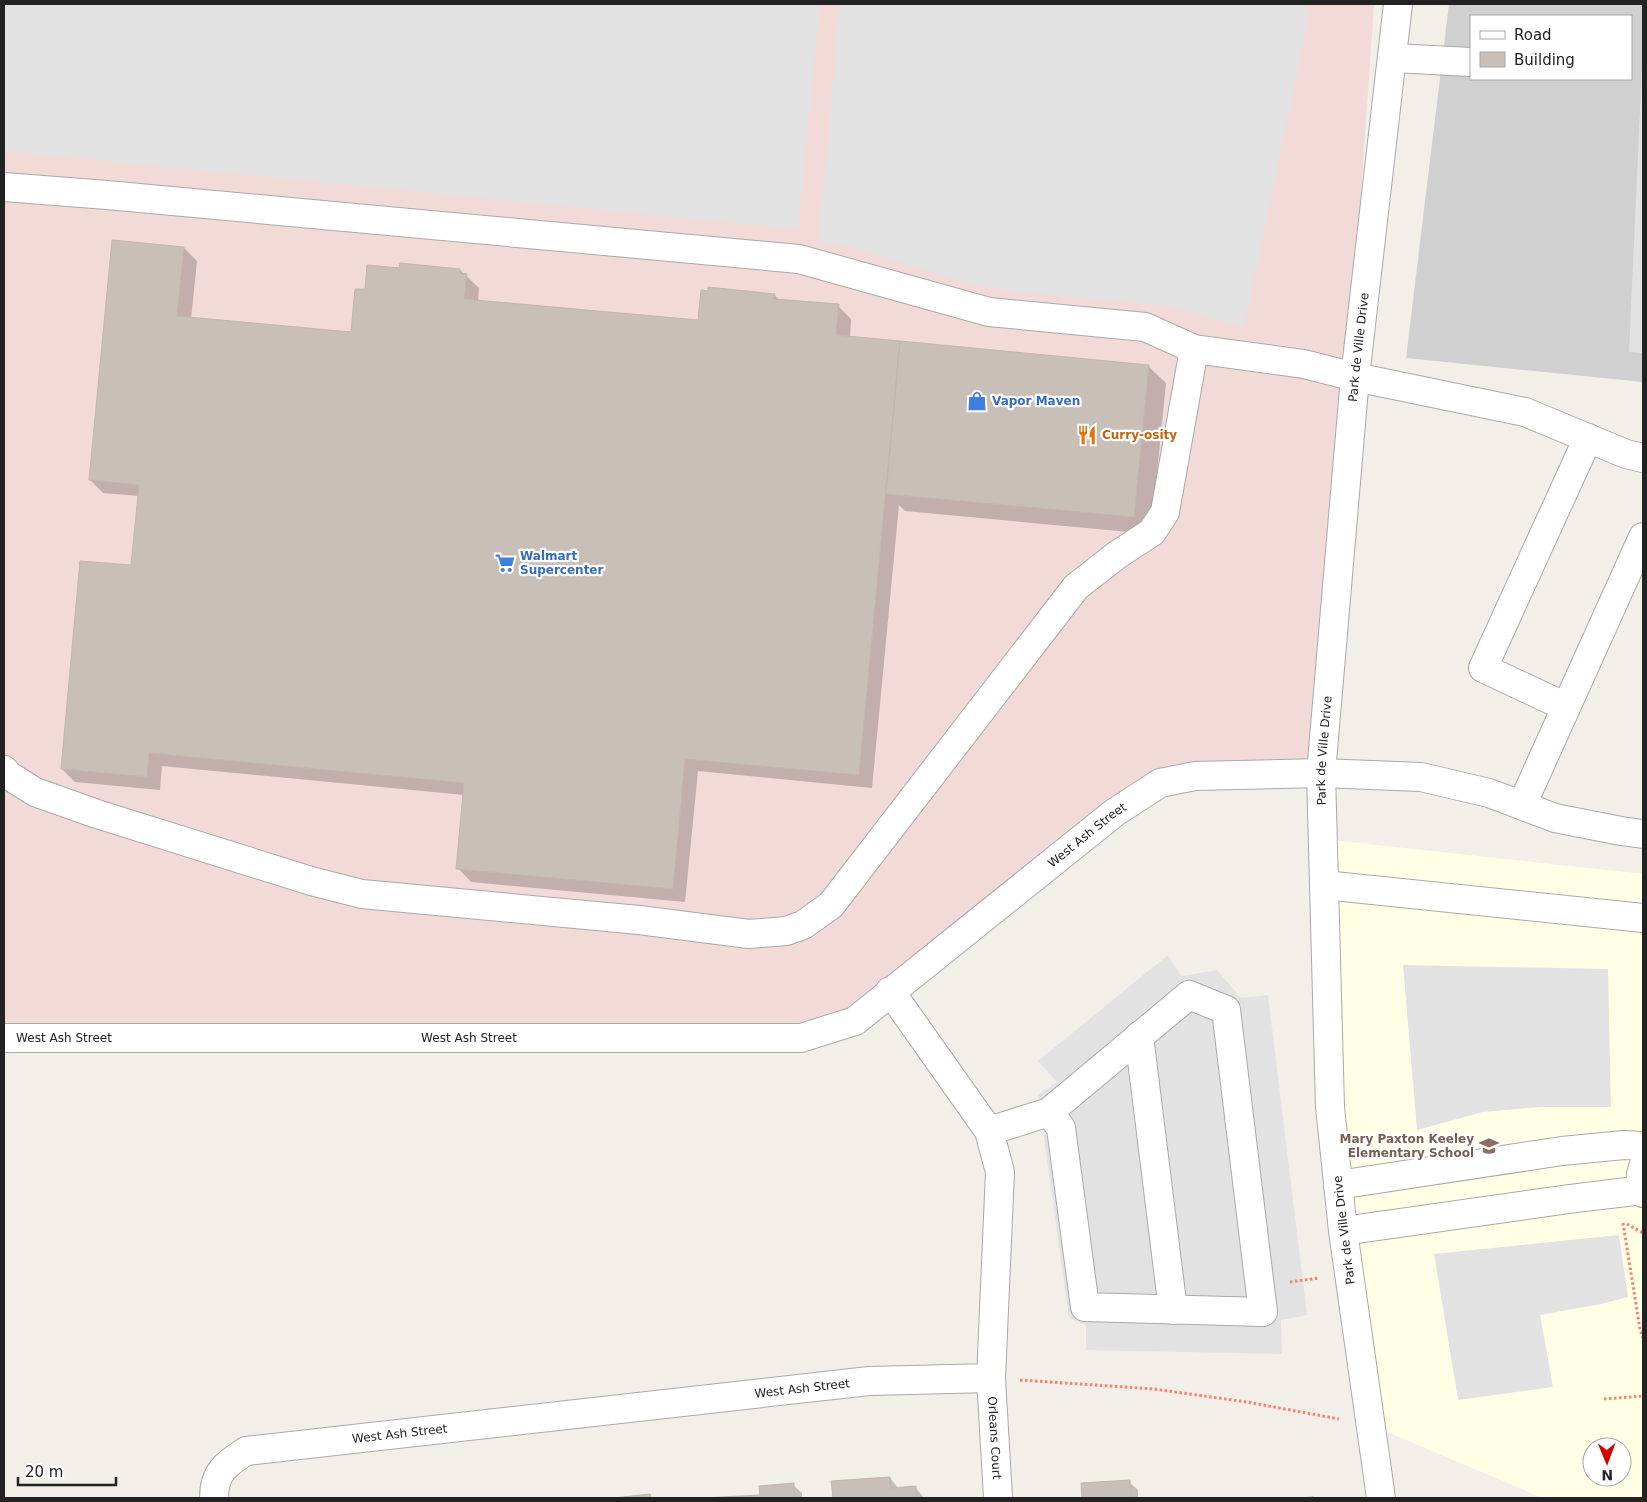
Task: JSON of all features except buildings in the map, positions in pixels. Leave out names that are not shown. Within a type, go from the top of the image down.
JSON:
[{"type":"street","name":"Park de Ville Drive","points":[[1381,1498],[1343,1231],[1330,1107],[1321,773],[1355,377],[1398,4]]},
{"type":"street","points":[[1393,58],[1470,62]]},
{"type":"street","points":[[4,187],[800,259],[989,312],[1145,327],[1194,349],[1304,364],[1355,377],[1525,412],[1626,454],[1643,458]]},
{"type":"street","points":[[4,770],[8,775],[35,792],[97,814],[311,881],[362,894],[638,920],[749,934],[786,931],[803,925],[831,904],[1076,587],[1117,555],[1152,532],[1165,512],[1194,349]]},
{"type":"street","points":[[1566,707],[1482,668],[1588,438]]},
{"type":"street","points":[[1522,805],[1643,536]]},
{"type":"street","name":"West Ash Street","points":[[4,1038],[801,1038],[855,1020],[1114,813],[1160,784],[1195,776],[1321,773],[1422,777],[1489,793],[1554,818],[1643,834]]},
{"type":"street","points":[[1324,884],[1643,918]]},
{"type":"street","points":[[890,991],[989,1131],[1000,1172],[992,1378]]},
{"type":"street","points":[[989,1131],[1048,1112],[1189,995],[1226,1010],[1263,1312],[1085,1307],[1061,1128],[1048,1112]]},
{"type":"street","points":[[1139,1036],[1173,1310]]},
{"type":"street","points":[[1338,1185],[1562,1151],[1624,1145],[1643,1146]]},
{"type":"street","points":[[1343,1231],[1569,1199],[1643,1191],[1641,1174],[1643,1167]]},
{"type":"street","name":"West Ash Street","points":[[214,1493],[224,1466],[246,1451],[869,1381],[992,1378]]},
{"type":"street","name":"Orleans Court","points":[[992,1378],[998,1498]]},
{"type":"path","points":[[1623,1223],[1643,1338]]},
{"type":"path","points":[[992,1378],[1154,1389],[1247,1402],[1342,1419]]},
{"type":"path","points":[[1604,1399],[1643,1396]]},
{"type":"shaded area","points":[[4,4],[1374,4],[1321,773],[1160,783],[890,991],[801,1038],[4,1038]]},
{"type":"shaded area","points":[[4,4],[820,4],[798,229],[4,151]]},
{"type":"shaded area","points":[[840,4],[1308,4],[1305,35],[1244,327],[1166,306],[985,288],[845,245],[819,243]]},
{"type":"shaded area","points":[[1449,4],[1643,4],[1643,382],[1406,358]]},
{"type":"shaded area","points":[[1643,45],[1643,353],[1629,352]]},
{"type":"shaded area","name":"Mary Paxton Keeley Elementary School","points":[[1322,839],[1643,874],[1643,1498],[1543,1498],[1371,1425],[1343,1231]]},
{"type":"shaded area","points":[[1168,955],[1181,976],[1217,970],[1241,998],[1268,995],[1307,1315],[1281,1320],[1282,1354],[1086,1350],[1086,1325],[1069,1318],[1038,1095],[1057,1082],[1038,1061]]},
{"type":"shaded area","points":[[1403,965],[1608,969],[1611,1107],[1542,1107],[1483,1112],[1417,1130]]},
{"type":"shaded area","points":[[1619,1235],[1628,1297],[1540,1315],[1553,1387],[1458,1400],[1434,1254]]},
{"type":"place","name":"Vapor Maven","points":[[977,401]]},
{"type":"place","name":"Curry-osity","points":[[1087,435]]},
{"type":"place","name":"Walmart Supercenter","points":[[505,563]]},
{"type":"place","name":"Mary Paxton Keeley Elementary School","points":[[1489,1146]]}]
